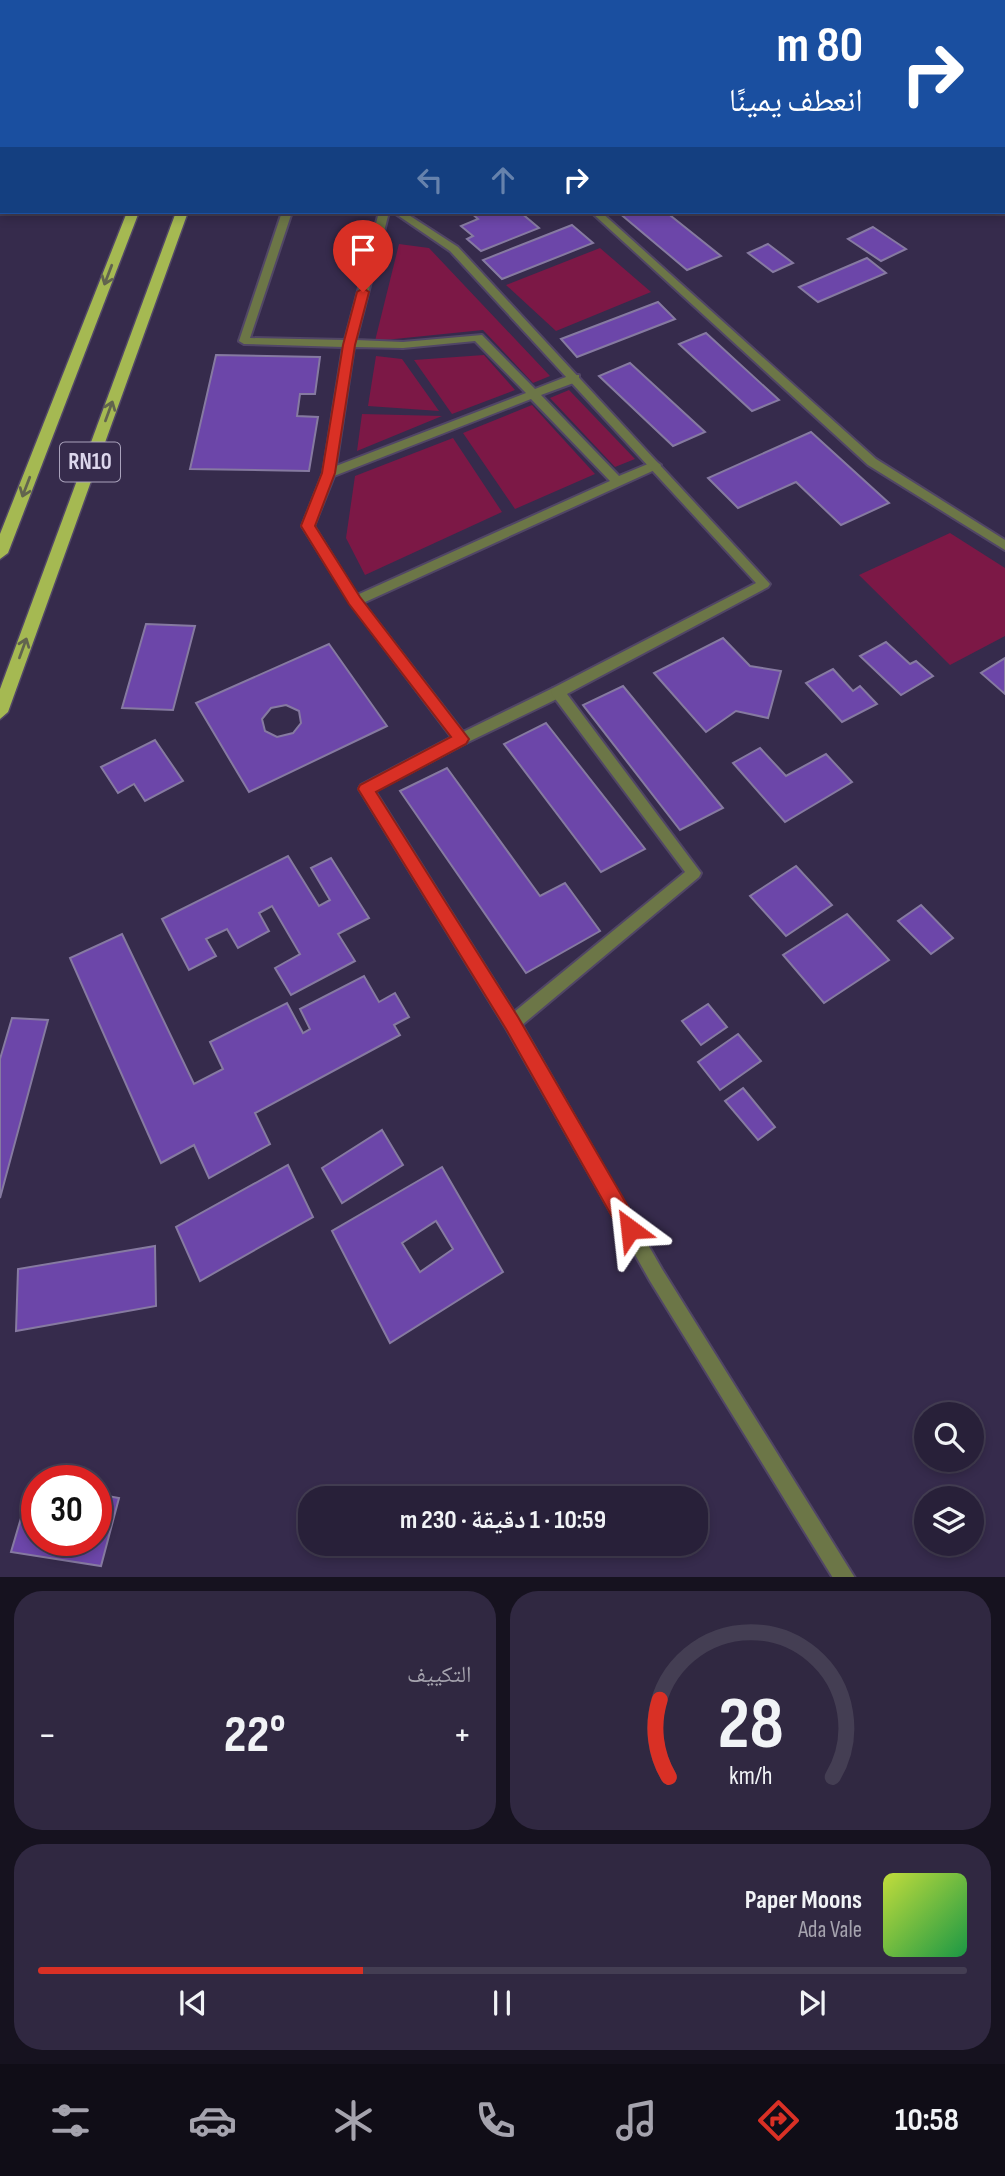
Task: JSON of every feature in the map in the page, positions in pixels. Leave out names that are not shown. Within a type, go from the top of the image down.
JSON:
[{"type":"main road","name":"RN10","points":[[0,553],[132,214]]},
{"type":"main road","name":"RN10","points":[[0,712],[181,214]]},
{"type":"street","points":[[286,214],[244,341],[403,345],[478,337],[618,482]]},
{"type":"street","points":[[383,214],[349,345],[329,473],[308,526],[355,601],[461,739]]},
{"type":"street","points":[[401,214],[454,249],[764,584],[366,789],[512,1023],[656,1275],[845,1577]]},
{"type":"street","points":[[598,214],[872,462],[1005,546]]},
{"type":"street","points":[[329,473],[575,378]]},
{"type":"street","points":[[355,601],[654,465]]},
{"type":"street","points":[[512,1023],[694,873],[558,692]]},
{"type":"shaded area","points":[[399,244],[429,248],[550,376],[533,383],[483,330],[375,341]]},
{"type":"shaded area","points":[[600,248],[651,292],[556,331],[506,285]]},
{"type":"shaded area","points":[[484,355],[515,390],[452,414],[414,360]]},
{"type":"shaded area","points":[[376,356],[402,359],[439,411],[368,406]]},
{"type":"shaded area","points":[[569,390],[635,459],[615,467],[550,398]]},
{"type":"shaded area","points":[[532,405],[595,474],[515,509],[463,433]]},
{"type":"shaded area","points":[[362,414],[442,416],[357,451]]},
{"type":"shaded area","points":[[453,438],[502,512],[365,575],[346,538],[355,476]]},
{"type":"shaded area","points":[[950,533],[1005,568],[1005,636],[950,665],[859,575]]},
{"type":"building","points":[[472,214],[522,214],[539,228],[481,251],[467,239],[473,236],[461,226],[478,219]]},
{"type":"building","points":[[620,214],[668,214],[721,256],[687,270]]},
{"type":"building","points":[[572,225],[593,243],[502,279],[483,260]]},
{"type":"building","points":[[873,227],[906,249],[881,261],[848,239]]},
{"type":"building","points":[[768,244],[793,263],[773,272],[748,253]]},
{"type":"building","points":[[867,258],[886,273],[818,302],[799,287]]},
{"type":"building","points":[[658,302],[675,319],[577,357],[561,339]]},
{"type":"building","points":[[706,333],[779,400],[752,411],[679,344]]},
{"type":"building","points":[[216,355],[320,357],[315,394],[300,394],[297,416],[318,417],[309,471],[190,469]]},
{"type":"building","points":[[630,363],[705,432],[673,446],[599,376]]},
{"type":"building","points":[[811,432],[889,503],[841,525],[796,482],[738,508],[708,478]]},
{"type":"building","points":[[146,624],[195,626],[173,710],[122,708]]},
{"type":"building","points":[[723,638],[750,666],[781,671],[768,718],[736,711],[706,732],[654,673]]},
{"type":"building","points":[[886,642],[910,664],[916,661],[933,676],[901,695],[860,656]]},
{"type":"building","points":[[329,644],[387,726],[249,792],[196,703]],"holes":[[[286,705],[299,711],[301,723],[293,733],[277,737],[265,731],[262,719],[271,708]]]},
{"type":"building","points":[[1005,658],[1005,694],[981,673]]},
{"type":"building","points":[[833,669],[853,691],[860,686],[877,704],[842,722],[806,683]]},
{"type":"building","points":[[623,686],[723,808],[680,830],[583,705]]},
{"type":"building","points":[[546,723],[645,849],[601,872],[504,744]]},
{"type":"building","points":[[155,740],[183,781],[145,801],[134,784],[118,793],[101,767]]},
{"type":"building","points":[[760,748],[786,776],[826,754],[852,782],[785,822],[733,763]]},
{"type":"building","points":[[447,768],[540,896],[565,883],[600,931],[526,973],[400,791]]},
{"type":"building","points":[[288,856],[319,906],[330,900],[311,868],[331,858],[369,918],[338,934],[355,961],[291,995],[275,968],[300,954],[272,906],[259,913],[269,931],[238,948],[227,929],[206,939],[216,956],[189,970],[162,919]]},
{"type":"building","points":[[796,866],[832,905],[786,936],[750,896]]},
{"type":"building","points":[[921,905],[953,938],[931,954],[898,921]]},
{"type":"building","points":[[847,914],[889,960],[824,1003],[783,955]]},
{"type":"building","points":[[122,934],[194,1084],[223,1069],[210,1042],[287,1003],[303,1033],[310,1029],[300,1009],[364,976],[379,1002],[395,993],[409,1017],[394,1025],[400,1035],[255,1113],[270,1144],[209,1178],[194,1145],[161,1163],[70,958]]},
{"type":"building","points":[[708,1004],[727,1027],[701,1045],[682,1021]]},
{"type":"building","points":[[12,1018],[48,1020],[0,1198],[0,1059]]},
{"type":"building","points":[[738,1034],[761,1061],[720,1090],[698,1062]]},
{"type":"building","points":[[743,1088],[775,1127],[758,1140],[725,1101]]},
{"type":"building","points":[[382,1130],[403,1165],[342,1203],[322,1168]]},
{"type":"building","points":[[288,1165],[313,1217],[200,1281],[176,1227]]},
{"type":"building","points":[[442,1167],[503,1272],[390,1343],[332,1231]],"holes":[[[436,1221],[453,1249],[420,1272],[402,1243]]]},
{"type":"building","points":[[155,1246],[156,1306],[16,1331],[18,1269]]},
{"type":"building","points":[[112,1497],[119,1498],[112,1524]]},
{"type":"building","points":[[21,1518],[21,1554],[11,1552]]},
{"type":"building","points":[[37,1556],[104,1556],[101,1566]]},
{"type":"route","points":[[363,292],[349,345],[329,473],[308,526],[355,601],[461,739],[366,789],[512,1023],[630,1229]]}]
